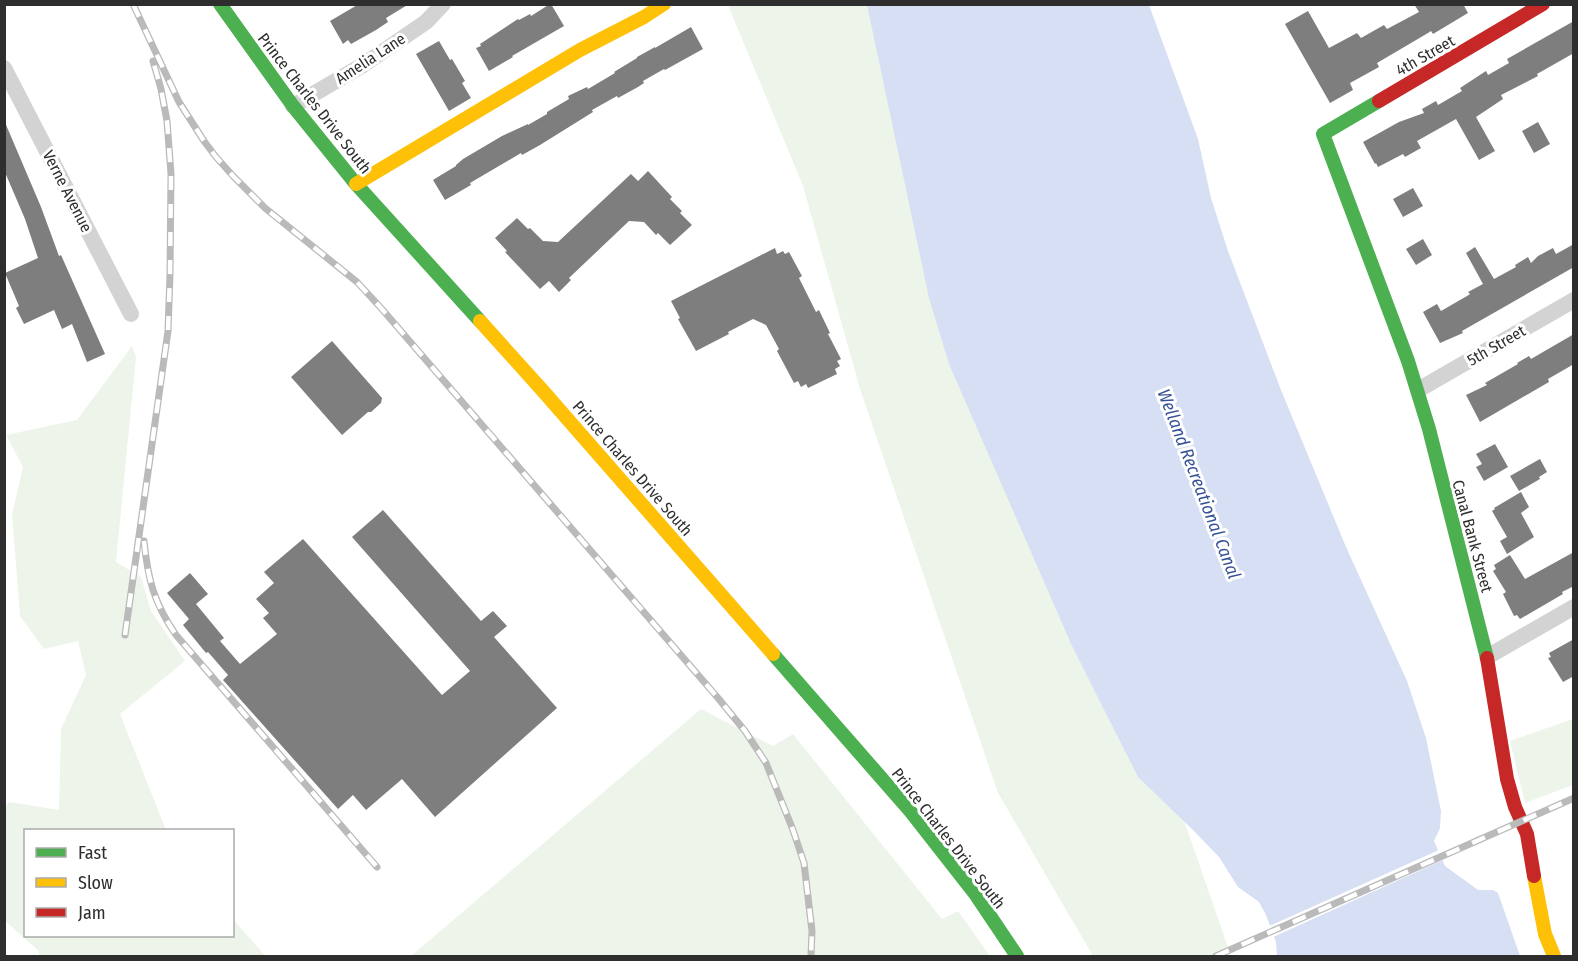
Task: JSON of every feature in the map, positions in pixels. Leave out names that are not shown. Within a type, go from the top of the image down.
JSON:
[{"type":"street","name":"Prince Charles Drive South","points":[[220,4],[293,106],[356,184],[543,391],[911,812],[976,895],[1017,957]]},
{"type":"street","name":"Amelia Lane","points":[[293,106],[363,65],[426,22],[443,4]]},
{"type":"street","points":[[356,184],[570,56],[653,13],[664,4]]},
{"type":"street","name":"4th Street","points":[[1323,134],[1543,4]]},
{"type":"street","name":"Verne Avenue","points":[[4,68],[131,314]]},
{"type":"street","name":"Canal Bank Street","points":[[1323,134],[1418,390],[1487,657],[1507,779],[1515,807],[1527,834],[1543,926],[1554,957]]},
{"type":"street","name":"5th Street","points":[[1418,390],[1574,300]]},
{"type":"street","points":[[1487,657],[1574,607]]},
{"type":"shaded area","points":[[728,5],[902,5],[1231,956],[1093,956],[998,793],[860,389],[803,186]]},
{"type":"shaded area","points":[[132,346],[136,357],[116,562],[141,577],[151,611],[185,661],[120,714],[166,829],[24,829],[24,937],[234,937],[234,920],[265,956],[40,956],[38,950],[5,921],[5,807],[9,802],[59,810],[61,729],[86,675],[78,641],[44,649],[20,616],[12,515],[23,467],[6,435],[77,420]]},
{"type":"shaded area","points":[[701,709],[773,746],[793,734],[942,919],[958,911],[990,956],[411,956]]},
{"type":"shaded area","points":[[1573,719],[1573,785],[1525,803],[1510,741]]},
{"type":"water","name":"Welland Recreational Canal","points":[[867,5],[1149,5],[1198,139],[1211,198],[1228,251],[1281,390],[1346,547],[1407,681],[1426,738],[1441,811],[1440,828],[1434,841],[1445,866],[1478,890],[1493,890],[1498,893],[1520,956],[1277,956],[1276,942],[1259,902],[1238,887],[1219,857],[1138,777],[1072,646],[949,364],[929,298]]},
{"type":"pier","points":[[1439,850],[1443,860],[1271,938],[1267,927]]},
{"type":"building","points":[[359,4],[409,4],[386,18],[388,22],[376,30],[351,44],[348,40],[343,44],[330,21]]},
{"type":"building","points":[[550,4],[564,26],[489,71],[476,48],[518,19],[530,14],[531,16]]},
{"type":"building","points":[[1414,4],[1463,4],[1468,13],[1433,34],[1431,31],[1377,63],[1379,67],[1350,83],[1353,90],[1330,103],[1285,24],[1308,11],[1329,48],[1357,33],[1361,38],[1384,25],[1387,29],[1419,12]]},
{"type":"building","points":[[1574,21],[1574,53],[1537,74],[1538,76],[1501,95],[1503,99],[1476,117],[1495,151],[1479,160],[1456,119],[1417,141],[1421,148],[1405,157],[1403,154],[1378,167],[1375,164],[1363,142],[1399,122],[1424,113],[1422,109],[1436,101],[1438,105],[1462,91],[1460,88],[1486,71],[1488,75],[1509,63],[1507,59]]},
{"type":"building","points":[[691,27],[703,49],[643,81],[644,83],[618,98],[617,96],[592,110],[593,112],[540,145],[522,155],[521,153],[445,200],[433,180],[502,136],[547,114],[569,99],[568,96],[587,87],[588,89],[637,57]]},
{"type":"building","points":[[439,41],[465,81],[462,83],[471,98],[449,111],[416,54]]},
{"type":"building","points":[[4,120],[59,256],[61,255],[105,354],[87,362],[72,324],[62,329],[54,310],[24,324],[16,308],[19,306],[5,273],[38,258],[25,219],[4,170]]},
{"type":"building","points":[[1538,122],[1550,144],[1534,153],[1522,131]]},
{"type":"building","points":[[648,171],[672,197],[670,199],[682,211],[680,213],[692,225],[670,245],[644,222],[629,221],[569,278],[571,280],[559,292],[549,281],[540,289],[495,238],[517,218],[543,241],[558,242],[631,174],[638,181]]},
{"type":"building","points":[[1413,188],[1423,206],[1403,217],[1393,199]]},
{"type":"building","points":[[1423,239],[1432,255],[1416,265],[1406,249]]},
{"type":"building","points":[[1574,244],[1574,267],[1462,331],[1463,333],[1440,343],[1423,312],[1437,304],[1441,311],[1483,284],[1466,253],[1475,247],[1494,279],[1516,267],[1515,265],[1528,257],[1531,263],[1538,256],[1553,248],[1556,254]]},
{"type":"building","points":[[775,248],[777,254],[783,251],[785,254],[789,252],[802,276],[799,278],[816,312],[819,310],[841,359],[837,361],[840,366],[835,369],[837,374],[808,388],[806,384],[801,387],[798,381],[794,383],[766,325],[753,319],[696,351],[671,301]]},
{"type":"building","points":[[1574,334],[1574,364],[1548,379],[1549,382],[1480,422],[1466,395],[1487,385],[1485,383],[1529,356],[1531,359]]},
{"type":"building","points":[[332,341],[382,398],[381,403],[342,435],[291,377]]},
{"type":"building","points":[[1495,444],[1508,467],[1484,481],[1476,467],[1482,464],[1476,454]]},
{"type":"building","points":[[1540,459],[1547,472],[1539,477],[1540,479],[1519,491],[1510,476]]},
{"type":"building","points":[[1521,492],[1529,507],[1521,513],[1534,537],[1507,554],[1500,541],[1507,537],[1492,511]]},
{"type":"building","points":[[383,510],[481,621],[493,611],[507,626],[494,637],[557,708],[435,817],[402,779],[366,810],[353,795],[338,809],[223,680],[228,675],[183,625],[189,619],[167,593],[190,573],[208,594],[196,604],[224,638],[220,641],[240,664],[277,634],[263,618],[269,613],[256,599],[274,583],[264,572],[303,539],[442,695],[470,671],[352,537]]},
{"type":"building","points":[[1574,552],[1574,586],[1520,619],[1517,615],[1514,616],[1503,594],[1506,592],[1493,571],[1496,569],[1494,565],[1510,555],[1525,579]]},
{"type":"building","points":[[1574,639],[1574,676],[1563,682],[1548,658],[1551,657],[1549,653]]},
{"type":"railway","points":[[133,4],[179,102],[216,157],[265,208],[357,282],[381,308],[745,731],[766,763],[804,863],[812,931],[811,956]]},
{"type":"railway","points":[[125,635],[168,331],[171,174],[167,121],[153,61]]},
{"type":"railway","points":[[144,541],[153,591],[176,635],[377,867]]},
{"type":"railway","points":[[1216,956],[1574,798]]},
{"type":"traffic: fast","points":[[220,4],[293,106],[356,184],[480,321]]},
{"type":"traffic: fast","points":[[1379,101],[1323,134],[1408,361],[1429,429],[1487,658]]},
{"type":"traffic: fast","points":[[773,654],[911,812],[976,895],[1017,956]]},
{"type":"traffic: slow","points":[[356,184],[580,50],[664,4]]},
{"type":"traffic: slow","points":[[480,321],[773,654]]},
{"type":"traffic: slow","points":[[1534,876],[1545,934],[1554,956]]},
{"type":"traffic: jam","points":[[1379,101],[1543,4]]},
{"type":"traffic: jam","points":[[1487,658],[1507,779],[1515,807],[1527,834],[1534,876]]}]
